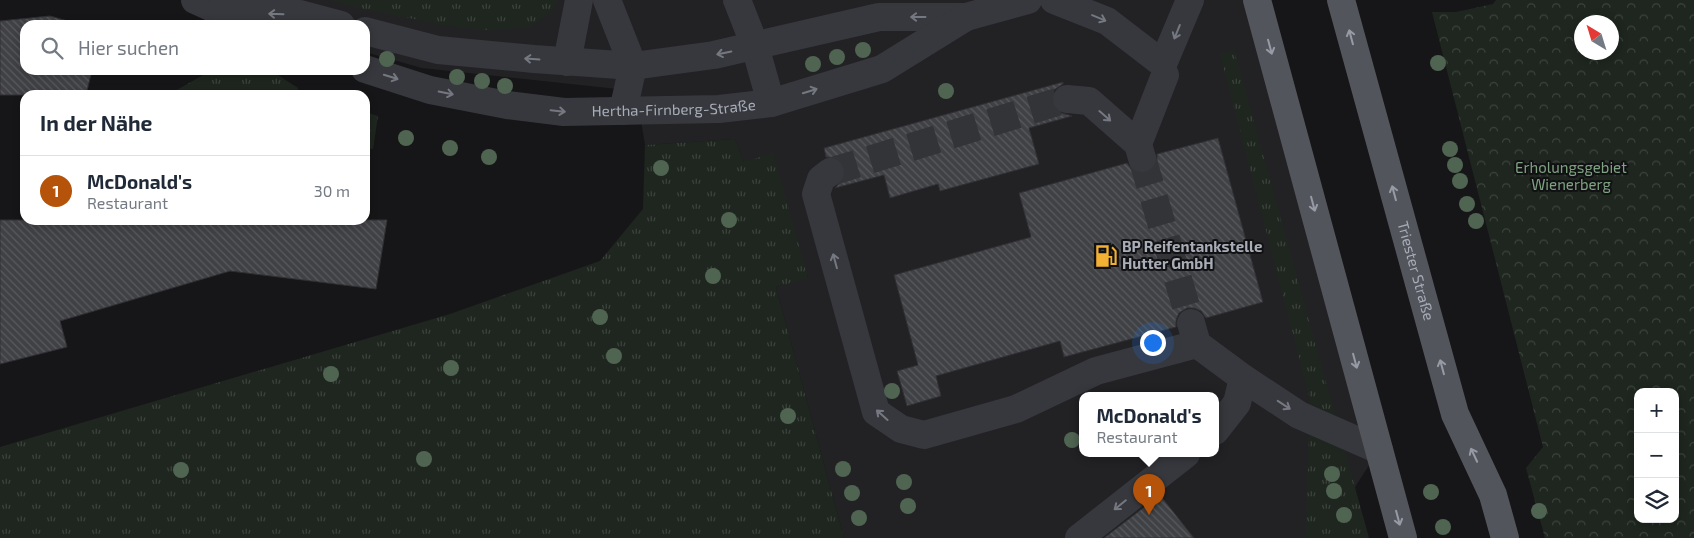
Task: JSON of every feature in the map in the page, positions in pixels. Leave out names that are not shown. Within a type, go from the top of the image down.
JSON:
[{"type":"main road","points":[[1257,0],[1403,538]]},
{"type":"main road","name":"Triester Straße","points":[[1341,0],[1455,414],[1493,496],[1504,538]]},
{"type":"street","points":[[196,0],[240,20]]},
{"type":"street","points":[[567,62],[579,0]]},
{"type":"street","points":[[607,0],[633,66],[623,111]]},
{"type":"street","points":[[737,0],[755,46],[771,103]]},
{"type":"street","name":"Hertha-Firnberg-Straße","points":[[370,32],[438,50],[633,66],[714,55],[879,17],[966,17],[1028,0]]},
{"type":"street","points":[[1054,0],[1107,21],[1164,70]]},
{"type":"street","points":[[1068,99],[1088,101],[1140,151],[1164,70],[1190,0]]},
{"type":"street","points":[[221,11],[300,14],[322,20]]},
{"type":"street","name":"Hertha-Firnberg-Straße","points":[[370,71],[430,90],[507,105],[564,112],[719,109],[771,103],[882,68],[966,17]]},
{"type":"street","points":[[830,172],[821,179],[816,194],[876,412],[900,429],[924,435],[1016,409],[1096,371],[1194,333],[1243,378],[1299,415],[1379,450]]},
{"type":"street","points":[[1219,427],[1237,403],[1243,378]]},
{"type":"street","points":[[1079,538],[1182,457]]},
{"type":"shaded area","points":[[196,0],[1257,0],[1379,450],[1322,538],[844,538],[776,287],[808,277],[744,162],[735,139],[645,145],[636,91],[422,68],[370,53],[370,20],[331,20]]},
{"type":"green space","points":[[331,0],[557,0],[553,8],[546,15],[530,26],[489,30],[435,23]]},
{"type":"green space","name":"Erholungsgebiet Wienerberg","points":[[1496,0],[1694,0],[1694,538],[1545,538],[1526,468],[1543,447],[1432,12],[1456,12],[1493,4]]},
{"type":"green space","points":[[1234,50],[1369,538],[1306,538],[1310,399],[1220,54]]},
{"type":"green space","points":[[203,75],[278,75],[298,88],[298,90],[177,90]]},
{"type":"green space","points":[[370,114],[378,116],[373,149],[370,149]]},
{"type":"green space","points":[[735,139],[744,162],[773,153],[808,278],[776,287],[844,538],[0,538],[0,447],[450,314],[600,261],[643,209],[645,145]]},
{"type":"building","points":[[50,16],[64,20],[20,20],[20,75],[91,75],[87,90],[20,90],[20,95],[0,95],[0,21]]},
{"type":"building","points":[[1063,82],[1054,90],[1051,98],[1058,112],[1072,116],[1029,128],[1039,164],[940,191],[938,184],[890,198],[884,175],[835,188],[844,178],[845,169],[842,162],[836,158],[826,157],[824,148]]},
{"type":"building","name":"BP Reifentankstelle Hutter GmbH","points":[[1218,138],[1263,302],[1206,318],[1201,311],[1187,308],[1179,313],[1176,327],[1064,357],[1060,341],[936,376],[941,396],[907,406],[897,371],[918,365],[894,275],[1031,237],[1019,193],[1127,163],[1132,170],[1146,173],[1154,168],[1157,154]]},
{"type":"building","points":[[0,220],[20,220],[20,225],[370,225],[370,220],[387,220],[376,289],[230,271],[60,321],[67,347],[0,364]]},
{"type":"building","points":[[1160,495],[1194,538],[1104,538]]},
{"type":"tunnel","points":[[830,172],[1067,99]]},
{"type":"tunnel","points":[[1142,158],[1191,323]]},
{"type":"place","name":"BP Reifentankstelle Hutter GmbH","points":[[1106,256]]},
{"type":"place","name":"McDonald's","points":[[1149,515]]}]
